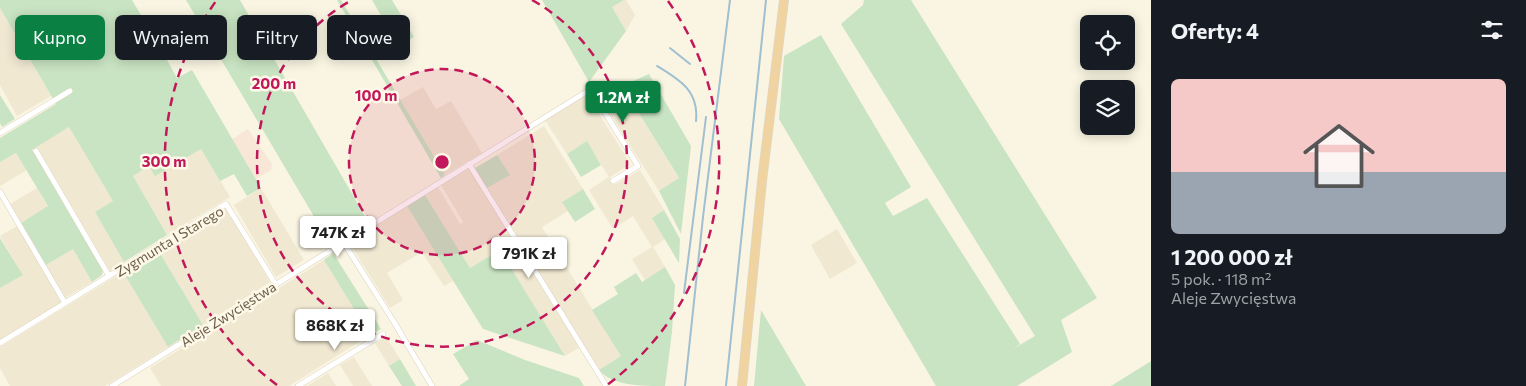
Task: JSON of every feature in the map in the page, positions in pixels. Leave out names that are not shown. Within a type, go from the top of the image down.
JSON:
[{"type":"highway","points":[[742,386],[762,181],[784,0]]},
{"type":"street","name":"Aleje Zwycięstwa","points":[[112,386],[599,84]]},
{"type":"street","points":[[591,90],[638,166],[613,181]]},
{"type":"street","points":[[0,133],[70,91]]},
{"type":"street","name":"Zygmunta I Starego","points":[[36,151],[109,276]]},
{"type":"street","points":[[469,164],[605,384]]},
{"type":"street","points":[[0,192],[65,303]]},
{"type":"street","name":"Zygmunta I Starego","points":[[0,343],[226,204],[276,285]]},
{"type":"street","points":[[344,243],[432,386]]},
{"type":"street","points":[[298,386],[383,334]]},
{"type":"shaded area","points":[[626,0],[635,15],[626,31],[612,7]]},
{"type":"shaded area","points":[[0,8],[15,34],[15,60],[30,60],[51,96],[17,116],[0,85]]},
{"type":"shaded area","points":[[622,86],[679,179],[659,191],[601,99]]},
{"type":"shaded area","points":[[423,87],[436,109],[451,101],[482,153],[445,175],[400,100]]},
{"type":"shaded area","points":[[583,96],[589,98],[628,160],[627,166],[610,177],[614,185],[640,170],[664,210],[652,218],[665,239],[653,247],[665,267],[645,280],[632,259],[652,247],[633,216],[613,229],[589,190],[609,177],[587,142],[567,154],[545,120]]},
{"type":"shaded area","points":[[544,126],[583,189],[563,201],[568,211],[542,227],[621,356],[599,370],[487,188],[509,175],[497,155]]},
{"type":"shaded area","points":[[69,127],[113,201],[95,212],[124,262],[110,271],[37,147]]},
{"type":"shaded area","points":[[248,129],[272,164],[271,170],[256,179],[232,139]]},
{"type":"shaded area","points":[[201,149],[230,197],[167,235],[133,176],[150,166],[155,175]]},
{"type":"shaded area","points":[[16,153],[27,170],[0,186],[0,162]]},
{"type":"shaded area","points":[[469,168],[580,347],[565,356],[500,250],[470,268],[425,195],[438,187],[460,224],[463,222],[441,185]]},
{"type":"shaded area","points":[[37,188],[48,207],[21,223],[10,204]]},
{"type":"shaded area","points":[[261,188],[304,260],[276,277],[234,205]]},
{"type":"shaded area","points":[[407,206],[454,280],[444,286],[422,252],[387,273],[403,300],[390,308],[349,242]]},
{"type":"shaded area","points":[[226,208],[270,282],[203,325],[158,250]]},
{"type":"shaded area","points":[[17,226],[63,302],[0,341],[0,288],[23,275],[0,236]]},
{"type":"shaded area","points":[[837,229],[857,263],[830,279],[811,245]]},
{"type":"shaded area","points":[[73,249],[92,282],[65,298],[46,265]]},
{"type":"shaded area","points":[[324,260],[370,335],[289,386],[161,386],[150,368]]},
{"type":"shaded area","points":[[123,272],[168,347],[105,386],[10,386],[0,368],[0,347]]},
{"type":"shaded area","points":[[386,337],[400,359],[389,366],[375,343]]},
{"type":"shaded area","points":[[354,357],[372,386],[353,386],[340,365]]},
{"type":"shaded area","points":[[328,373],[336,386],[307,386]]},
{"type":"green space","points":[[0,0],[132,0],[141,15],[115,15],[115,60],[167,60],[177,78],[192,70],[261,188],[247,196],[234,174],[220,181],[201,149],[155,176],[149,166],[133,176],[167,235],[124,262],[95,212],[113,201],[69,127],[32,150],[103,269],[102,275],[92,282],[73,249],[46,265],[21,223],[48,206],[16,153],[0,162],[0,138],[56,104],[30,60],[105,60],[105,15],[15,15],[15,34],[0,8]]},
{"type":"green space","points":[[186,0],[240,0],[249,15],[237,15],[237,60],[275,60],[369,223],[332,247],[221,60],[227,60],[227,15],[195,15]]},
{"type":"green space","points":[[337,0],[341,0],[350,15],[346,15]]},
{"type":"green space","points":[[372,0],[392,0],[401,15],[381,15]]},
{"type":"green space","points":[[542,0],[624,0],[612,7],[626,31],[589,82]]},
{"type":"green space","points":[[864,0],[911,0],[1097,298],[1061,320],[1072,352],[1017,386],[936,386],[779,119],[784,56],[821,35],[911,187],[885,203],[893,216],[927,198],[1020,344],[1013,349],[1035,336],[841,24],[863,5]]},
{"type":"green space","points":[[410,30],[414,37],[410,39]]},
{"type":"green space","points":[[372,60],[377,60],[445,175],[441,178]]},
{"type":"green space","points":[[649,74],[691,146],[681,234],[659,191],[679,178],[622,86]]},
{"type":"green space","points":[[0,95],[15,119],[2,127],[0,123]]},
{"type":"green space","points":[[587,141],[601,165],[581,177],[567,154]]},
{"type":"green space","points":[[497,155],[510,175],[487,188],[475,168]]},
{"type":"green space","points":[[583,189],[595,209],[575,222],[562,202]]},
{"type":"green space","points":[[425,195],[470,268],[500,250],[565,356],[483,329],[407,206]]},
{"type":"green space","points":[[664,210],[680,239],[679,263],[652,218]]},
{"type":"green space","points":[[0,238],[23,275],[0,288]]},
{"type":"green space","points":[[158,250],[203,325],[168,347],[123,272]]},
{"type":"green space","points":[[333,253],[381,329],[370,335],[324,260]]},
{"type":"green space","points":[[665,267],[675,285],[672,332],[665,386],[628,384],[612,379],[599,370],[621,356],[592,310],[618,294],[614,287],[636,273],[642,282]]},
{"type":"green space","points":[[761,310],[806,386],[754,386]]},
{"type":"green space","points":[[477,340],[525,360],[579,378],[584,386],[459,386],[469,379],[453,354]]},
{"type":"green space","points":[[400,359],[416,386],[402,386],[389,366]]},
{"type":"green space","points":[[1151,361],[1151,386],[1111,386]]},
{"type":"waterway","points":[[685,386],[703,217],[730,0]]},
{"type":"waterway","points":[[726,386],[766,0]]},
{"type":"waterway","points":[[670,48],[690,64]]},
{"type":"waterway","points":[[657,66],[673,76],[691,94],[696,111],[696,121]]},
{"type":"waterway","points":[[684,293],[706,117]]}]
